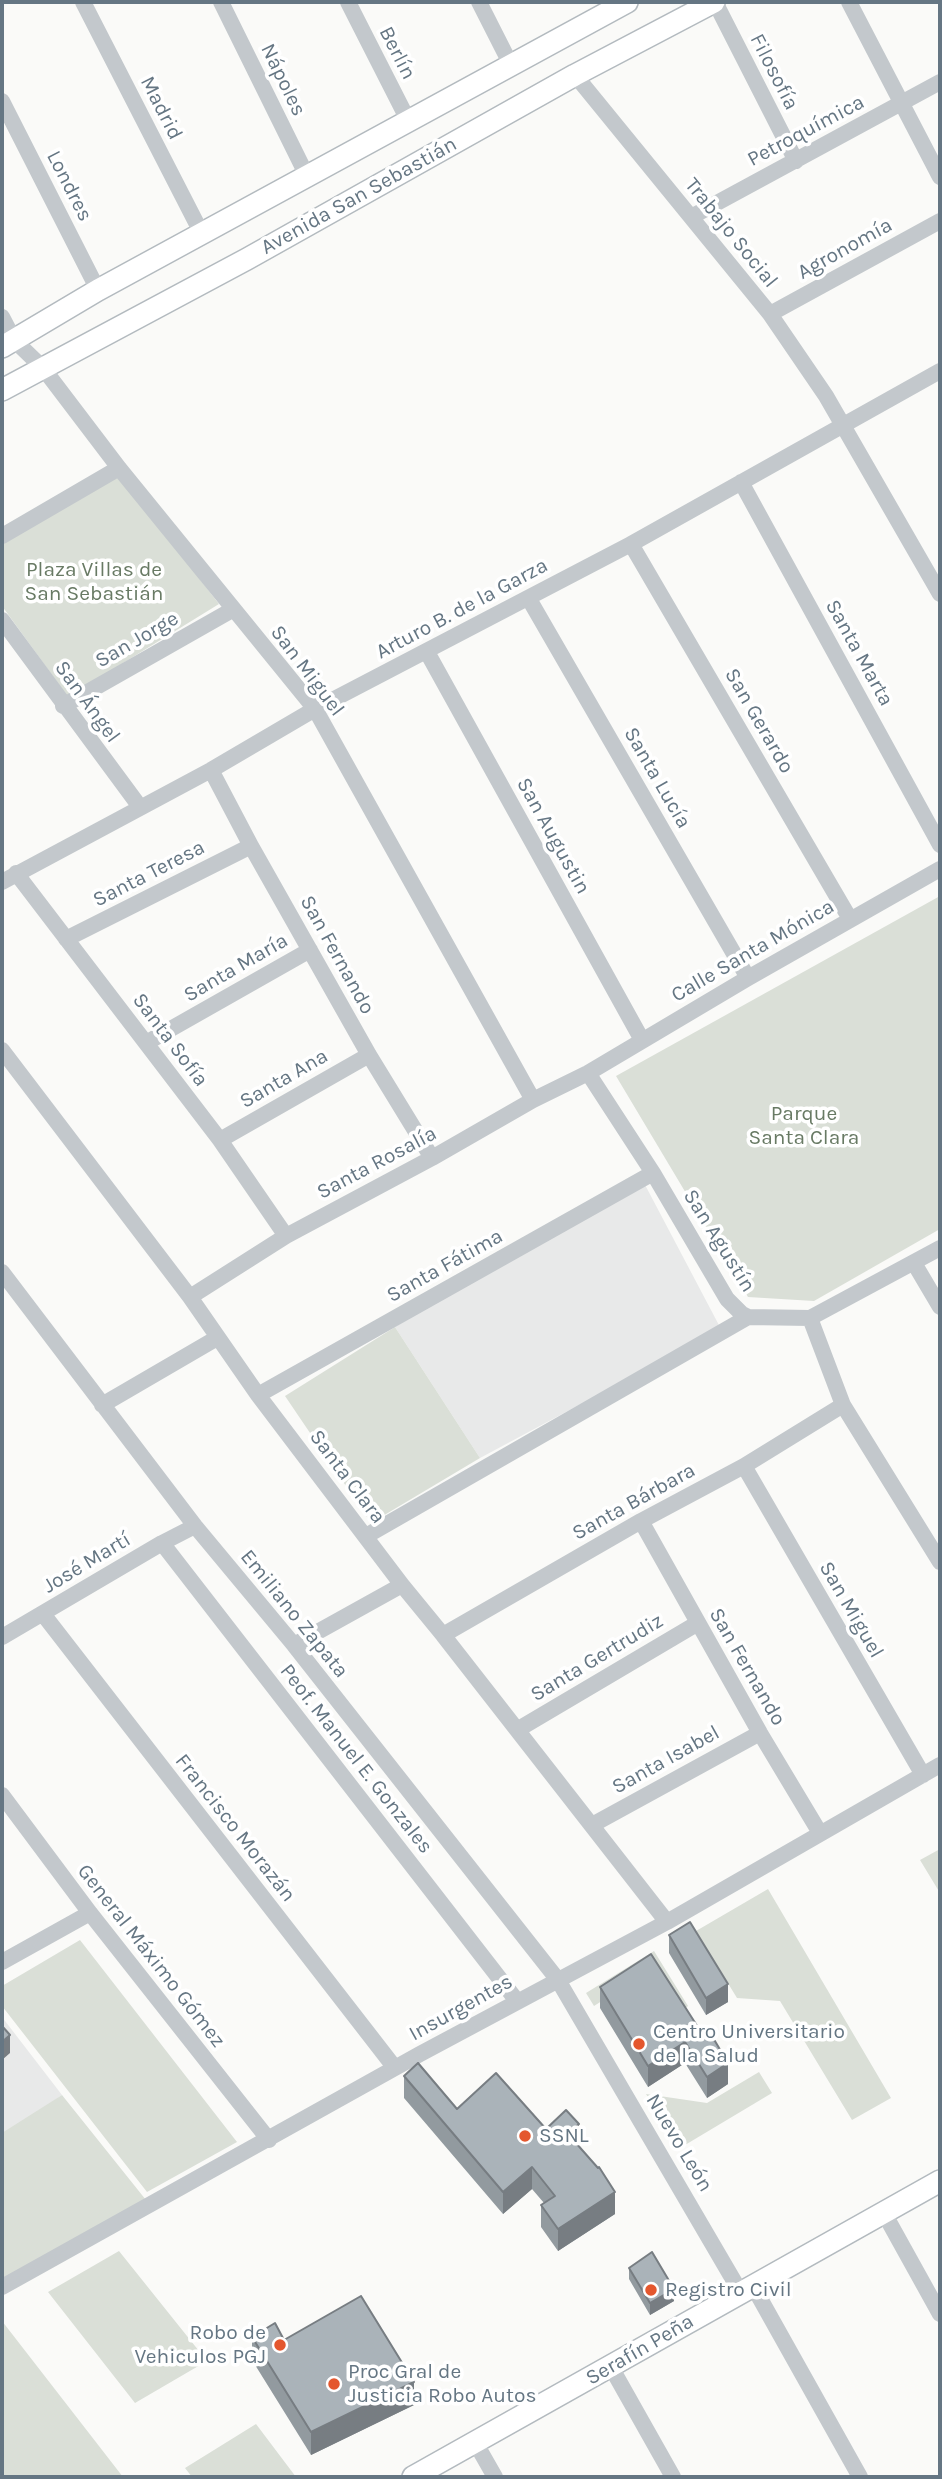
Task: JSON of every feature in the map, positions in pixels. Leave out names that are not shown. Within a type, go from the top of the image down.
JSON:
[{"type":"main road","name":"Avenida San Sebastián","points":[[2,390],[247,260],[575,75],[715,2]]},
{"type":"main road","name":"Avenida San Sebastián","points":[[8,344],[99,290],[512,67],[614,5]]},
{"type":"main road","name":"Serafín Peña","points":[[413,2477],[940,2181]]},
{"type":"street","name":"Madrid","points":[[83,2],[202,234]]},
{"type":"street","name":"Nápoles","points":[[221,2],[308,178]]},
{"type":"street","name":"Berlín","points":[[348,2],[409,122]]},
{"type":"street","points":[[479,2],[512,67]]},
{"type":"street","name":"Filosofía","points":[[715,2],[796,160]]},
{"type":"street","points":[[849,2],[940,177]]},
{"type":"street","name":"Trabajo Social","points":[[575,75],[769,314],[843,426],[940,594]]},
{"type":"street","name":"Petroquímica","points":[[691,217],[940,82]]},
{"type":"street","name":"Londres","points":[[2,101],[99,290]]},
{"type":"street","name":"Agronomía","points":[[769,314],[940,221]]},
{"type":"street","name":"San Miguel","points":[[2,317],[8,344],[43,368],[118,468],[315,709],[533,1100]]},
{"type":"street","name":"Arturo B. de la Garza","points":[[9,877],[211,770],[315,709],[631,544],[940,371]]},
{"type":"street","points":[[2,536],[118,468]]},
{"type":"street","name":"Santa Marta","points":[[741,482],[940,845]]},
{"type":"street","name":"San Gerardo","points":[[631,544],[850,919]]},
{"type":"street","name":"Santa Lucía","points":[[529,599],[748,978]]},
{"type":"street","name":"San Jorge","points":[[63,706],[232,610]]},
{"type":"street","name":"San Ángel","points":[[2,620],[140,807]]},
{"type":"street","name":"San Augustin","points":[[427,652],[642,1040]]},
{"type":"street","name":"San Fernando","points":[[211,770],[369,1055],[432,1158]]},
{"type":"street","name":"Santa Teresa","points":[[66,939],[251,846]]},
{"type":"street","name":"Calle Santa Mónica","points":[[588,1073],[940,869]]},
{"type":"street","name":"Santa Sofía","points":[[9,877],[66,939],[220,1140],[286,1236]]},
{"type":"street","name":"Santa María","points":[[146,1043],[310,950]]},
{"type":"street","name":"Santa Clara","points":[[2,1050],[190,1297],[258,1395],[402,1585],[667,1922]]},
{"type":"street","name":"Santa Ana","points":[[220,1140],[369,1055]]},
{"type":"street","name":"Santa Rosalía","points":[[190,1297],[286,1236],[533,1100],[588,1073]]},
{"type":"street","name":"San Agustín","points":[[588,1073],[653,1173],[727,1299],[748,1317],[810,1318]]},
{"type":"street","name":"Santa Fátima","points":[[258,1395],[653,1173]]},
{"type":"street","points":[[940,1248],[810,1318],[844,1405],[940,1562]]},
{"type":"street","points":[[914,1263],[940,1307]]},
{"type":"street","name":"Emiliano Zapata","points":[[2,1272],[195,1527],[294,1646],[558,1980]]},
{"type":"street","points":[[366,1536],[748,1317]]},
{"type":"street","points":[[102,1405],[217,1338]]},
{"type":"street","name":"Santa Bárbara","points":[[443,1635],[641,1521],[744,1466],[844,1405]]},
{"type":"street","name":"San Miguel","points":[[744,1466],[923,1775]]},
{"type":"street","name":"San Fernando","points":[[641,1521],[760,1733],[820,1833]]},
{"type":"street","name":"José Martí","points":[[4,1632],[43,1614],[162,1543],[195,1527]]},
{"type":"street","name":"Peof. Manuel E. Gonzales","points":[[162,1543],[517,2001]]},
{"type":"street","points":[[294,1646],[402,1585]]},
{"type":"street","name":"Francisco Morazán","points":[[43,1614],[395,2068]]},
{"type":"street","name":"Santa Gertrudiz","points":[[517,1730],[698,1623]]},
{"type":"street","name":"Santa Isabel","points":[[592,1825],[760,1733]]},
{"type":"street","name":"Insurgentes","points":[[2,2287],[517,2001],[667,1922],[940,1765]]},
{"type":"street","name":"General Máximo Gómez","points":[[2,1796],[90,1913],[269,2140]]},
{"type":"street","points":[[2,1962],[90,1913]]},
{"type":"street","name":"Nuevo León","points":[[558,1980],[860,2477]]},
{"type":"street","points":[[884,2213],[940,2314]]},
{"type":"street","points":[[611,2367],[673,2477]]},
{"type":"street","points":[[475,2442],[495,2477]]},
{"type":"shaded area","points":[[643,1181],[721,1329],[480,1458],[395,1327]]},
{"type":"shaded area","points":[[2,2017],[62,2095],[2,2138]]},
{"type":"green space","name":"Plaza Villas de San Sebastián","points":[[118,473],[219,604],[68,697],[2,606],[2,540]]},
{"type":"green space","name":"Parque Santa Clara","points":[[940,896],[940,1229],[814,1301],[748,1297],[616,1076]]},
{"type":"green space","points":[[395,1327],[480,1458],[371,1523],[285,1396]]},
{"type":"green space","points":[[940,1849],[940,1893],[920,1860]]},
{"type":"green space","points":[[768,1889],[891,2098],[852,2120],[780,2001],[737,1998],[696,1931]]},
{"type":"green space","points":[[80,1940],[237,2142],[147,2192],[2,2006],[2,1986]]},
{"type":"green space","points":[[654,1951],[688,2006],[681,2012],[650,1970],[594,2006],[586,1993]]},
{"type":"green space","points":[[759,2072],[772,2093],[680,2148],[646,2094],[707,2103]]},
{"type":"green space","points":[[62,2095],[146,2200],[2,2279],[2,2133]]},
{"type":"green space","points":[[119,2251],[207,2361],[135,2403],[48,2292]]},
{"type":"green space","points":[[2,2321],[123,2477],[2,2477]]},
{"type":"green space","points":[[256,2424],[296,2477],[192,2477],[185,2468]]},
{"type":"building","points":[[690,1922],[728,1984],[706,1998],[669,1935]]},
{"type":"building","points":[[651,1954],[703,2035],[709,2031],[728,2063],[707,2077],[685,2042],[648,2066],[600,1987]]},
{"type":"building","points":[[2,2026],[10,2035],[2,2042]]},
{"type":"building","points":[[418,2063],[457,2109],[496,2073],[546,2129],[566,2110],[579,2124],[568,2134],[599,2167],[615,2192],[558,2229],[541,2205],[555,2196],[532,2167],[503,2192],[404,2076]]},
{"type":"building","points":[[652,2252],[674,2289],[650,2303],[629,2268]]},
{"type":"building","name":"Proc Gral de Justicia Robo Autos","points":[[361,2296],[414,2382],[311,2432],[252,2337],[275,2323],[284,2340]]},
{"type":"place","name":"Centro Universitario de la Salud","points":[[639,2044]]},
{"type":"place","name":"SSNL","points":[[525,2136]]},
{"type":"place","name":"Registro Civil","points":[[651,2290]]},
{"type":"place","name":"Robo de Vehiculos PGJ","points":[[280,2345]]},
{"type":"place","name":"Proc Gral de Justicia Robo Autos","points":[[334,2384]]}]
